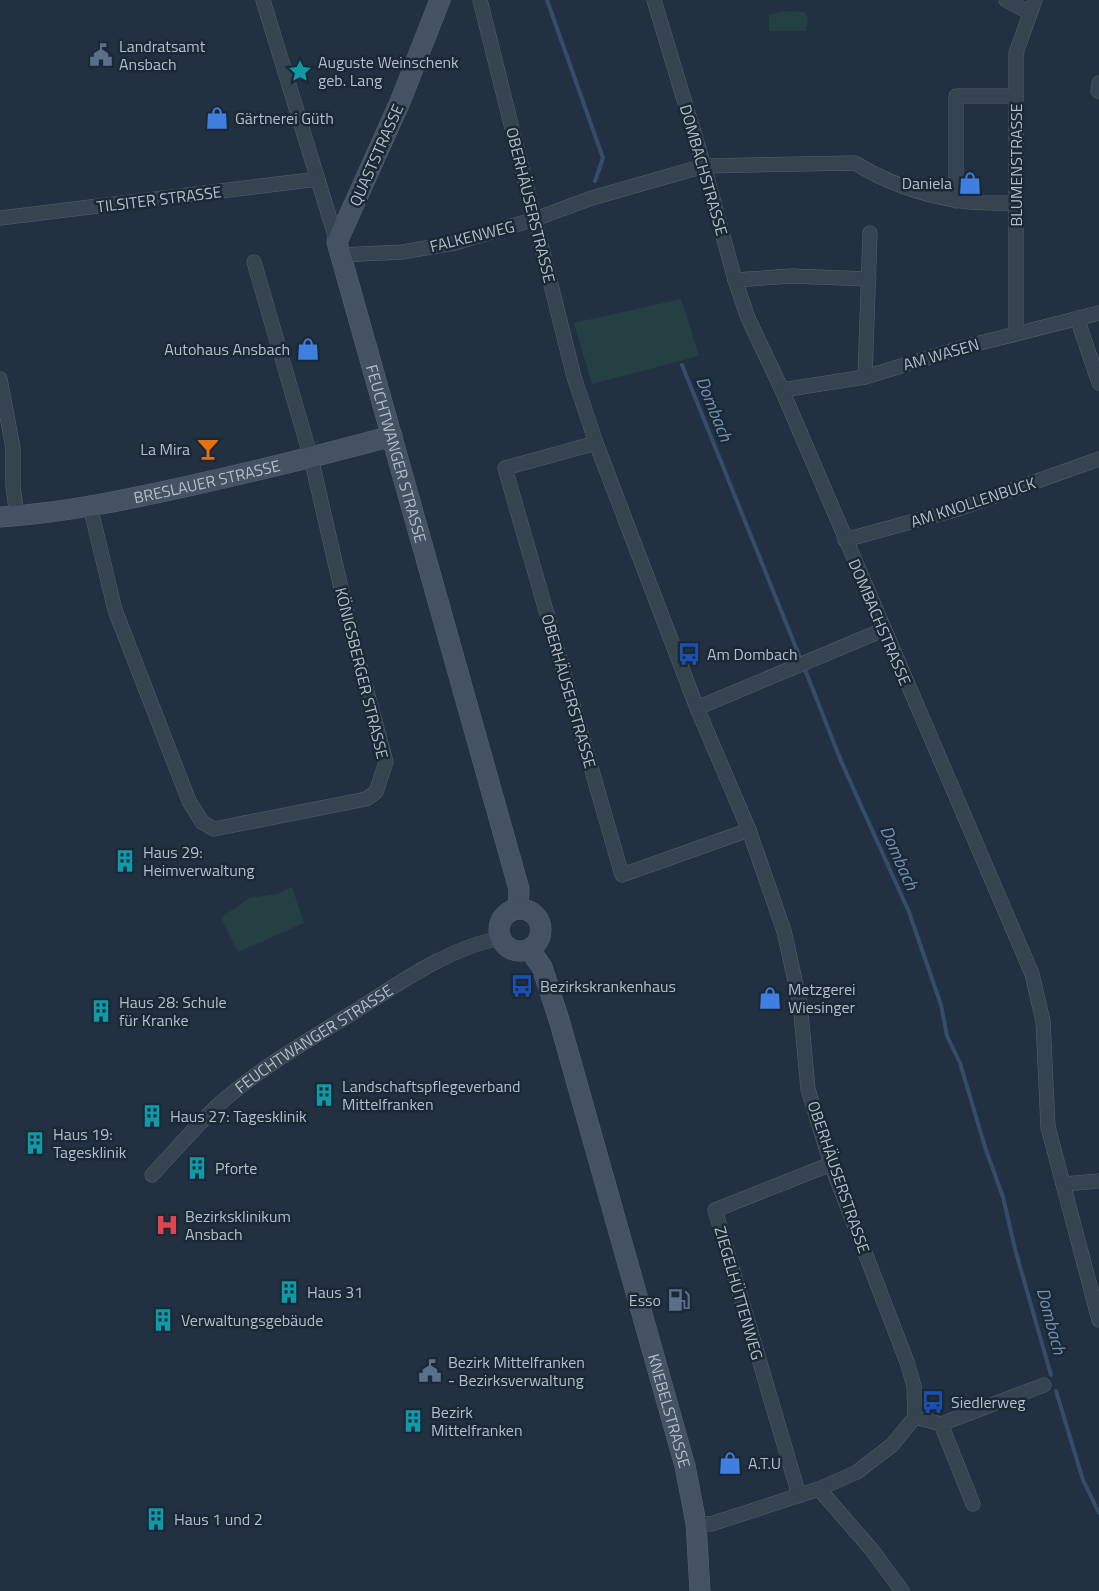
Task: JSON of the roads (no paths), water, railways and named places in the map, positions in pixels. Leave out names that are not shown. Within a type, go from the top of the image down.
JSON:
[{"type":"main road","name":"QUASTSTRASSE","points":[[339,249],[440,0]]},
{"type":"main road","name":"FEUCHTWANGER STRASSE","points":[[339,249],[519,889],[518,909]]},
{"type":"main road","name":"BRESLAUER STRASSE","points":[[9,517],[90,506],[311,458],[392,436]]},
{"type":"main road","points":[[518,909],[532,912],[540,924],[539,939],[529,949],[516,951],[504,944],[501,938],[500,923],[510,911],[518,909]]},
{"type":"main road","name":"KNEBELSTRASSE","points":[[529,949],[542,967],[560,1023],[685,1466],[696,1523],[700,1591]]},
{"type":"street","name":"FEUCHTWANGER STRASSE","points":[[263,0],[339,249]]},
{"type":"street","name":"OBERHÄUSERSTRASSE","points":[[480,0],[574,377],[596,443],[697,708],[749,830],[784,931],[800,1003],[808,1089],[831,1164],[907,1362],[914,1386],[915,1417]]},
{"type":"street","name":"DOMBACHSTRASSE","points":[[654,0],[748,318],[782,390],[1032,975],[1043,1022],[1047,1127],[1099,1320]]},
{"type":"street","points":[[1006,0],[1032,6]]},
{"type":"street","name":"BLUMENSTRASSE","points":[[1016,334],[1016,53],[1032,6]]},
{"type":"street","points":[[956,201],[956,96],[1016,96]]},
{"type":"street","name":"FALKENWEG","points":[[339,249],[402,252],[455,243],[535,219],[602,195],[704,166],[855,163],[876,176],[909,189],[956,201],[1015,203]]},
{"type":"street","name":"TILSITER STRASSE","points":[[0,218],[318,179]]},
{"type":"street","points":[[865,377],[870,233]]},
{"type":"street","name":"KÖNIGSBERGER STRASSE","points":[[90,506],[115,610],[189,801],[202,822],[214,829],[366,799],[376,792],[386,762],[354,644],[311,458],[254,262]]},
{"type":"street","points":[[735,280],[792,276],[869,279]]},
{"type":"street","name":"AM WASEN","points":[[782,390],[865,377],[964,347],[1099,313]]},
{"type":"street","points":[[1077,318],[1099,383]]},
{"type":"street","points":[[0,379],[12,448],[13,486],[9,517]]},
{"type":"street","name":"OBERHÄUSERSTRASSE","points":[[596,443],[505,468],[622,875],[749,830]]},
{"type":"street","name":"AM KNOLLENBUCK","points":[[845,540],[958,509],[1099,459]]},
{"type":"street","points":[[697,708],[883,630]]},
{"type":"street","name":"FEUCHTWANGER STRASSE","points":[[152,1175],[214,1109],[253,1078],[331,1026],[435,963],[477,943],[501,938]]},
{"type":"street","name":"ZIEGELHÜTTENWEG","points":[[800,1495],[715,1210],[831,1164]]},
{"type":"street","points":[[1063,1184],[1099,1181]]},
{"type":"street","points":[[696,1523],[711,1524],[819,1489],[857,1472],[892,1445],[915,1417],[941,1424],[1044,1385]]},
{"type":"street","points":[[941,1424],[973,1504]]},
{"type":"street","points":[[819,1489],[872,1550],[902,1591]]},
{"type":"waterway","name":"Dombach","points":[[547,0],[603,158],[595,181]]},
{"type":"waterway","name":"Dombach","points":[[682,365],[801,660]]},
{"type":"waterway","name":"Dombach","points":[[804,667],[841,761],[909,912],[941,1005],[947,1036],[960,1063],[985,1147],[1003,1197],[1015,1249],[1051,1375]]},
{"type":"waterway","name":"Dombach","points":[[1056,1391],[1083,1480],[1099,1513]]},
{"type":"place","name":"Landratsamt Ansbach","points":[[101,55]]},
{"type":"place","name":"Auguste Weinschenk geb. Lang","points":[[300,71]]},
{"type":"place","name":"Gärtnerei Güth","points":[[217,118]]},
{"type":"place","name":"Daniela","points":[[970,183]]},
{"type":"place","name":"Autohaus Ansbach","points":[[308,349]]},
{"type":"place","name":"La Mira","points":[[208,449]]},
{"type":"place","name":"Am Dombach","points":[[689,654]]},
{"type":"place","name":"Haus 29: Heimverwaltung","points":[[125,861]]},
{"type":"place","name":"Bezirkskrankenhaus","points":[[522,986]]},
{"type":"place","name":"Metzgerei Wiesinger","points":[[770,998]]},
{"type":"place","name":"Haus 28: Schule für Kranke","points":[[101,1011]]},
{"type":"place","name":"Landschaftspflegeverband Mittelfranken","points":[[324,1095]]},
{"type":"place","name":"Haus 27: Tagesklinik","points":[[152,1116]]},
{"type":"place","name":"Haus 19: Tagesklinik","points":[[35,1143]]},
{"type":"place","name":"Pforte","points":[[197,1168]]},
{"type":"place","name":"Bezirksklinikum Ansbach","points":[[167,1225]]},
{"type":"place","name":"Haus 31","points":[[289,1292]]},
{"type":"place","name":"Esso","points":[[679,1300]]},
{"type":"place","name":"Verwaltungsgebäude","points":[[163,1320]]},
{"type":"place","name":"Bezirk Mittelfranken - Bezirksverwaltung","points":[[430,1371]]},
{"type":"place","name":"Siedlerweg","points":[[933,1402]]},
{"type":"place","name":"Bezirk Mittelfranken","points":[[413,1421]]},
{"type":"place","name":"A.T.U","points":[[730,1463]]},
{"type":"place","name":"Haus 1 und 2","points":[[156,1519]]}]
